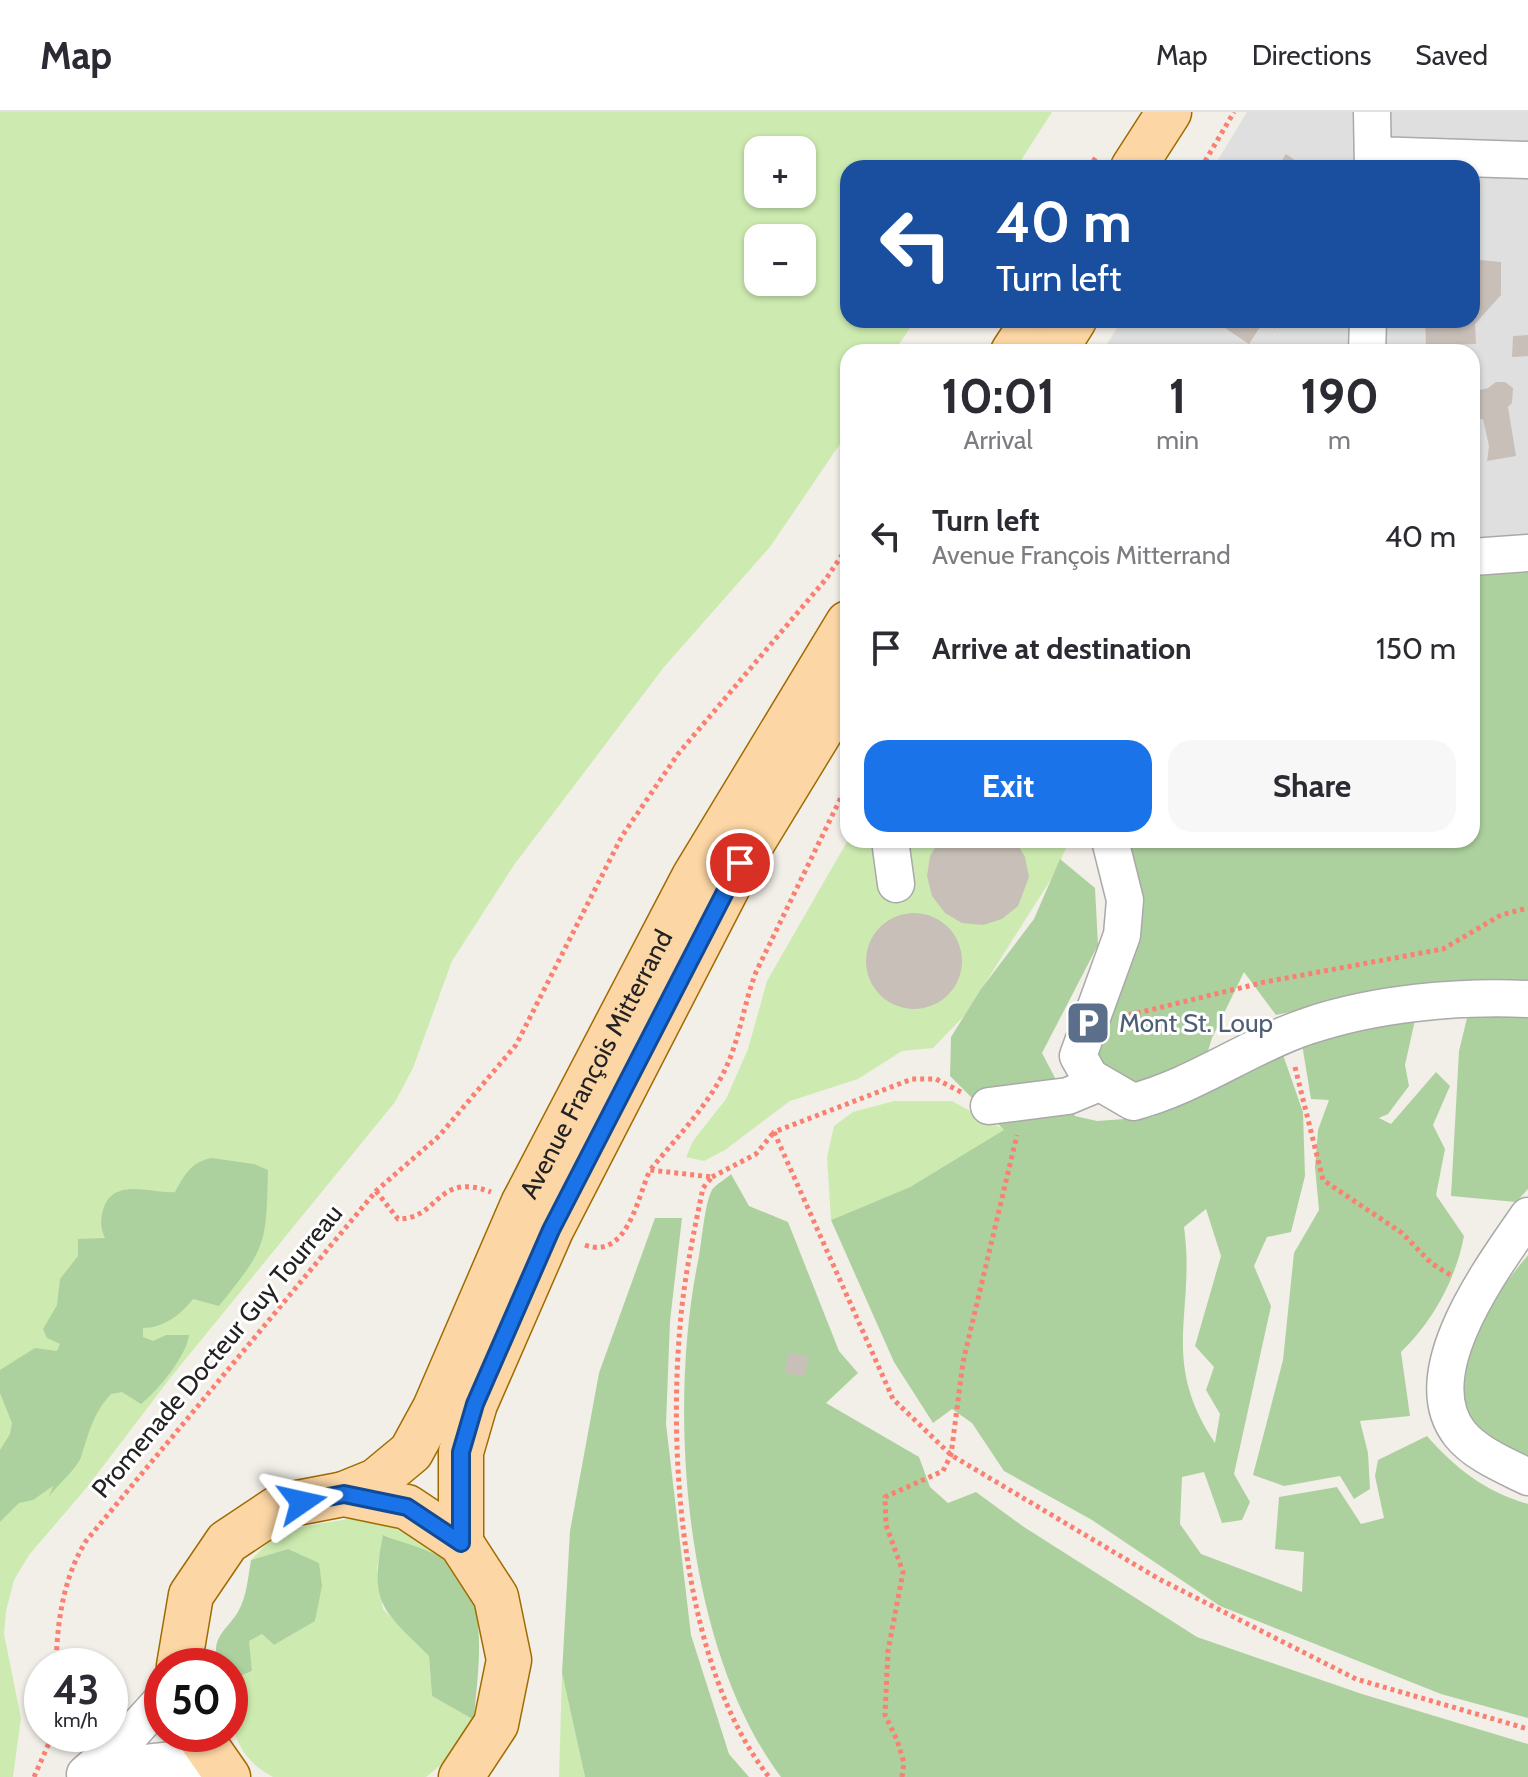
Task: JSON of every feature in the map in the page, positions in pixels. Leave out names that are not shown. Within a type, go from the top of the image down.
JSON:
[{"type":"main road","points":[[1138,160],[1169,112]]},
{"type":"main road","points":[[1170,160],[1198,112]]},
{"type":"main road","name":"Avenue François Mitterrand","points":[[344,1494],[376,1481],[411,1452],[435,1408],[523,1204],[694,877],[840,636]]},
{"type":"main road","name":"Avenue François Mitterrand","points":[[461,1543],[461,1452],[475,1404],[551,1230],[740,863],[840,699]]},
{"type":"main road","points":[[182,1648],[191,1595],[227,1542],[281,1506],[344,1494],[407,1507],[461,1543],[496,1597],[509,1660],[493,1730],[500,1777]]},
{"type":"main road","points":[[461,1777],[493,1730]]},
{"type":"street","points":[[1372,112],[1373,160]]},
{"type":"street","points":[[1480,161],[1528,160]]},
{"type":"street","points":[[1480,556],[1528,553]]},
{"type":"street","points":[[891,848],[896,884]]},
{"type":"street","points":[[1112,848],[1125,900],[1122,935],[1078,1056],[1090,1077],[1133,1102],[1169,1093],[1309,1026],[1393,1007],[1495,998],[1528,999]]},
{"type":"street","points":[[989,1106],[1068,1096],[1099,1083]]},
{"type":"street","points":[[1528,1216],[1476,1292],[1446,1377],[1445,1394],[1449,1414],[1459,1433],[1475,1448],[1528,1477]]},
{"type":"street","points":[[85,1777],[144,1720]]},
{"type":"street","points":[[85,1777],[146,1761],[214,1758]]},
{"type":"path","points":[[1206,160],[1234,112]]},
{"type":"path","points":[[376,1191],[439,1136],[516,1045],[622,836],[678,754],[826,579],[840,558]]},
{"type":"path","points":[[589,1247],[602,1249],[615,1244],[624,1233],[650,1170],[711,1096],[733,1052],[744,1002],[756,972],[840,799]]},
{"type":"path","points":[[1088,1023],[1265,982],[1443,949],[1501,915],[1528,908]]},
{"type":"path","points":[[1286,1036],[1323,1180],[1402,1233],[1431,1263],[1476,1292]]},
{"type":"path","points":[[769,1777],[746,1747],[711,1665],[693,1590],[680,1489],[677,1399],[680,1325],[703,1188],[712,1177],[756,1154],[774,1132],[912,1079],[936,1079],[989,1106]]},
{"type":"path","points":[[902,1777],[904,1763],[885,1715],[888,1651],[903,1572],[886,1525],[885,1497],[943,1471],[951,1455],[963,1362],[1008,1159],[1029,1100]]},
{"type":"path","points":[[774,1132],[893,1399],[951,1455],[1159,1579],[1356,1679],[1528,1729]]},
{"type":"path","points":[[650,1170],[712,1177]]},
{"type":"path","name":"Promenade Docteur Guy Tourreau","points":[[57,1648],[73,1561],[86,1541],[376,1191],[398,1219],[411,1219],[455,1187],[469,1184],[486,1190]]},
{"type":"path","points":[[34,1777],[45,1752]]},
{"type":"shaded area","points":[[1247,112],[1528,112],[1528,544],[1480,547],[1480,344],[1107,344],[1117,328],[1480,328],[1480,160],[1218,160]]},
{"type":"green space","points":[[0,112],[1052,112],[1021,160],[840,160],[840,328],[910,328],[899,344],[840,344],[840,444],[770,547],[664,667],[514,865],[452,961],[413,1068],[395,1102],[171,1377],[88,1486],[29,1555],[14,1580],[4,1634],[21,1718],[13,1777],[0,1777]]},
{"type":"green space","points":[[1528,563],[1528,990],[1353,999],[1276,1015],[1244,972],[1212,1038],[1204,1064],[1146,1084],[1122,1079],[1092,1059],[1121,848],[1480,848],[1480,569]]},
{"type":"green space","points":[[843,848],[1066,848],[1053,876],[965,1015],[933,1048],[902,1051],[858,1079],[790,1101],[725,1150],[704,1161],[686,1157],[693,1141],[726,1099],[748,1049],[767,981]]},
{"type":"green space","points":[[1060,859],[1095,888],[1098,945],[1042,1053],[1075,1116],[1097,1121],[1152,1117],[1282,1052],[1303,1112],[1305,1176],[1291,1232],[1267,1237],[1254,1266],[1271,1306],[1234,1474],[1250,1502],[1242,1520],[1222,1523],[1204,1472],[1182,1477],[1180,1524],[1201,1554],[1302,1592],[1304,1552],[1275,1549],[1279,1497],[1337,1487],[1361,1524],[1384,1518],[1375,1476],[1378,1460],[1427,1436],[1473,1478],[1499,1493],[1528,1504],[1528,1718],[1441,1694],[1220,1606],[1092,1520],[1004,1471],[972,1423],[952,1409],[933,1423],[894,1362],[831,1220],[910,1187],[1004,1130],[950,1076],[951,1037],[981,989],[1034,919]],"holes":[[[1206,1209],[1221,1256],[1195,1346],[1214,1367],[1206,1390],[1220,1414],[1215,1443],[1198,1413],[1188,1386],[1183,1336],[1186,1286],[1184,1227]]]},
{"type":"green space","points":[[1528,1010],[1528,1189],[1516,1202],[1451,1196],[1459,1051],[1468,1014]]},
{"type":"green space","points":[[1415,1020],[1405,1065],[1409,1086],[1388,1114],[1379,1118],[1391,1124],[1436,1072],[1450,1086],[1433,1125],[1445,1149],[1436,1195],[1464,1236],[1460,1252],[1442,1298],[1423,1327],[1401,1352],[1410,1416],[1360,1421],[1368,1453],[1370,1489],[1354,1499],[1340,1476],[1284,1486],[1253,1475],[1283,1360],[1294,1253],[1319,1210],[1315,1167],[1318,1130],[1329,1100],[1311,1099],[1302,1044],[1329,1029]]},
{"type":"green space","points":[[894,1101],[952,1101],[1005,1130],[910,1187],[831,1220],[827,1157],[834,1126],[853,1112]]},
{"type":"green space","points":[[212,1158],[254,1164],[268,1170],[264,1231],[255,1257],[219,1306],[193,1299],[171,1320],[143,1328],[143,1337],[153,1341],[166,1335],[189,1335],[171,1372],[141,1404],[122,1392],[111,1394],[96,1416],[79,1462],[71,1472],[49,1497],[53,1486],[33,1500],[19,1503],[0,1522],[0,1450],[10,1434],[12,1423],[0,1393],[0,1370],[35,1348],[57,1351],[60,1344],[47,1338],[43,1329],[57,1305],[60,1279],[78,1256],[78,1239],[105,1238],[101,1219],[109,1198],[117,1192],[135,1189],[175,1192],[194,1166]]},
{"type":"green space","points":[[731,1174],[749,1206],[788,1222],[839,1351],[858,1373],[826,1403],[919,1457],[930,1487],[948,1503],[976,1492],[1024,1527],[1197,1637],[1362,1694],[1528,1744],[1528,1777],[781,1777],[749,1725],[723,1664],[704,1598],[692,1529],[685,1458],[684,1388],[689,1322],[705,1214],[712,1190]]},
{"type":"green space","points":[[655,1218],[682,1218],[670,1321],[666,1424],[691,1635],[729,1754],[749,1777],[585,1777],[562,1673],[570,1531],[599,1373]]},
{"type":"green space","points":[[1528,1255],[1528,1465],[1476,1442],[1464,1410],[1461,1385],[1469,1344],[1479,1324]]},
{"type":"green space","points":[[365,1516],[408,1535],[447,1561],[384,1535],[377,1568],[383,1609],[429,1656],[432,1696],[474,1720],[459,1750],[426,1777],[273,1777],[259,1768],[245,1752],[248,1752],[248,1673],[252,1671],[248,1641],[262,1634],[274,1645],[316,1620],[288,1549],[251,1560],[279,1531]]},
{"type":"green space","points":[[383,1535],[447,1561],[461,1576],[471,1594],[479,1635],[474,1720],[432,1696],[429,1656],[390,1616],[383,1604],[378,1577]]},
{"type":"green space","points":[[288,1549],[319,1563],[322,1586],[315,1621],[274,1645],[262,1634],[249,1641],[252,1671],[248,1673],[248,1648],[216,1648],[217,1641],[242,1604],[251,1560]]},
{"type":"green space","points":[[562,1673],[585,1777],[559,1777]]},
{"type":"building","points":[[1480,260],[1501,262],[1501,295],[1480,318]]},
{"type":"building","points":[[1225,328],[1259,328],[1249,344]]},
{"type":"building","points":[[1425,328],[1475,328],[1476,344],[1426,344]]},
{"type":"building","points":[[1528,335],[1528,356],[1512,357],[1513,336]]},
{"type":"building","points":[[1496,382],[1505,382],[1513,388],[1512,403],[1508,407],[1516,456],[1487,461],[1489,446],[1483,419],[1480,419],[1480,390]]},
{"type":"building","points":[[935,848],[1020,848],[1029,877],[1018,906],[1002,919],[983,925],[962,923],[945,913],[932,896],[927,876],[930,856]]},
{"type":"building","points":[[905,913],[923,913],[941,921],[954,934],[962,952],[959,980],[941,1001],[923,1009],[905,1009],[887,1001],[874,988],[866,970],[866,952],[874,934],[887,921]]},
{"type":"building","points":[[788,1353],[808,1356],[805,1376],[785,1373]]},
{"type":"place","name":"Mont St. Loup","points":[[1088,1023]]},
{"type":"route","points":[[302,1502],[344,1494],[407,1507],[461,1543],[461,1452],[475,1404],[551,1230],[740,863]]}]
